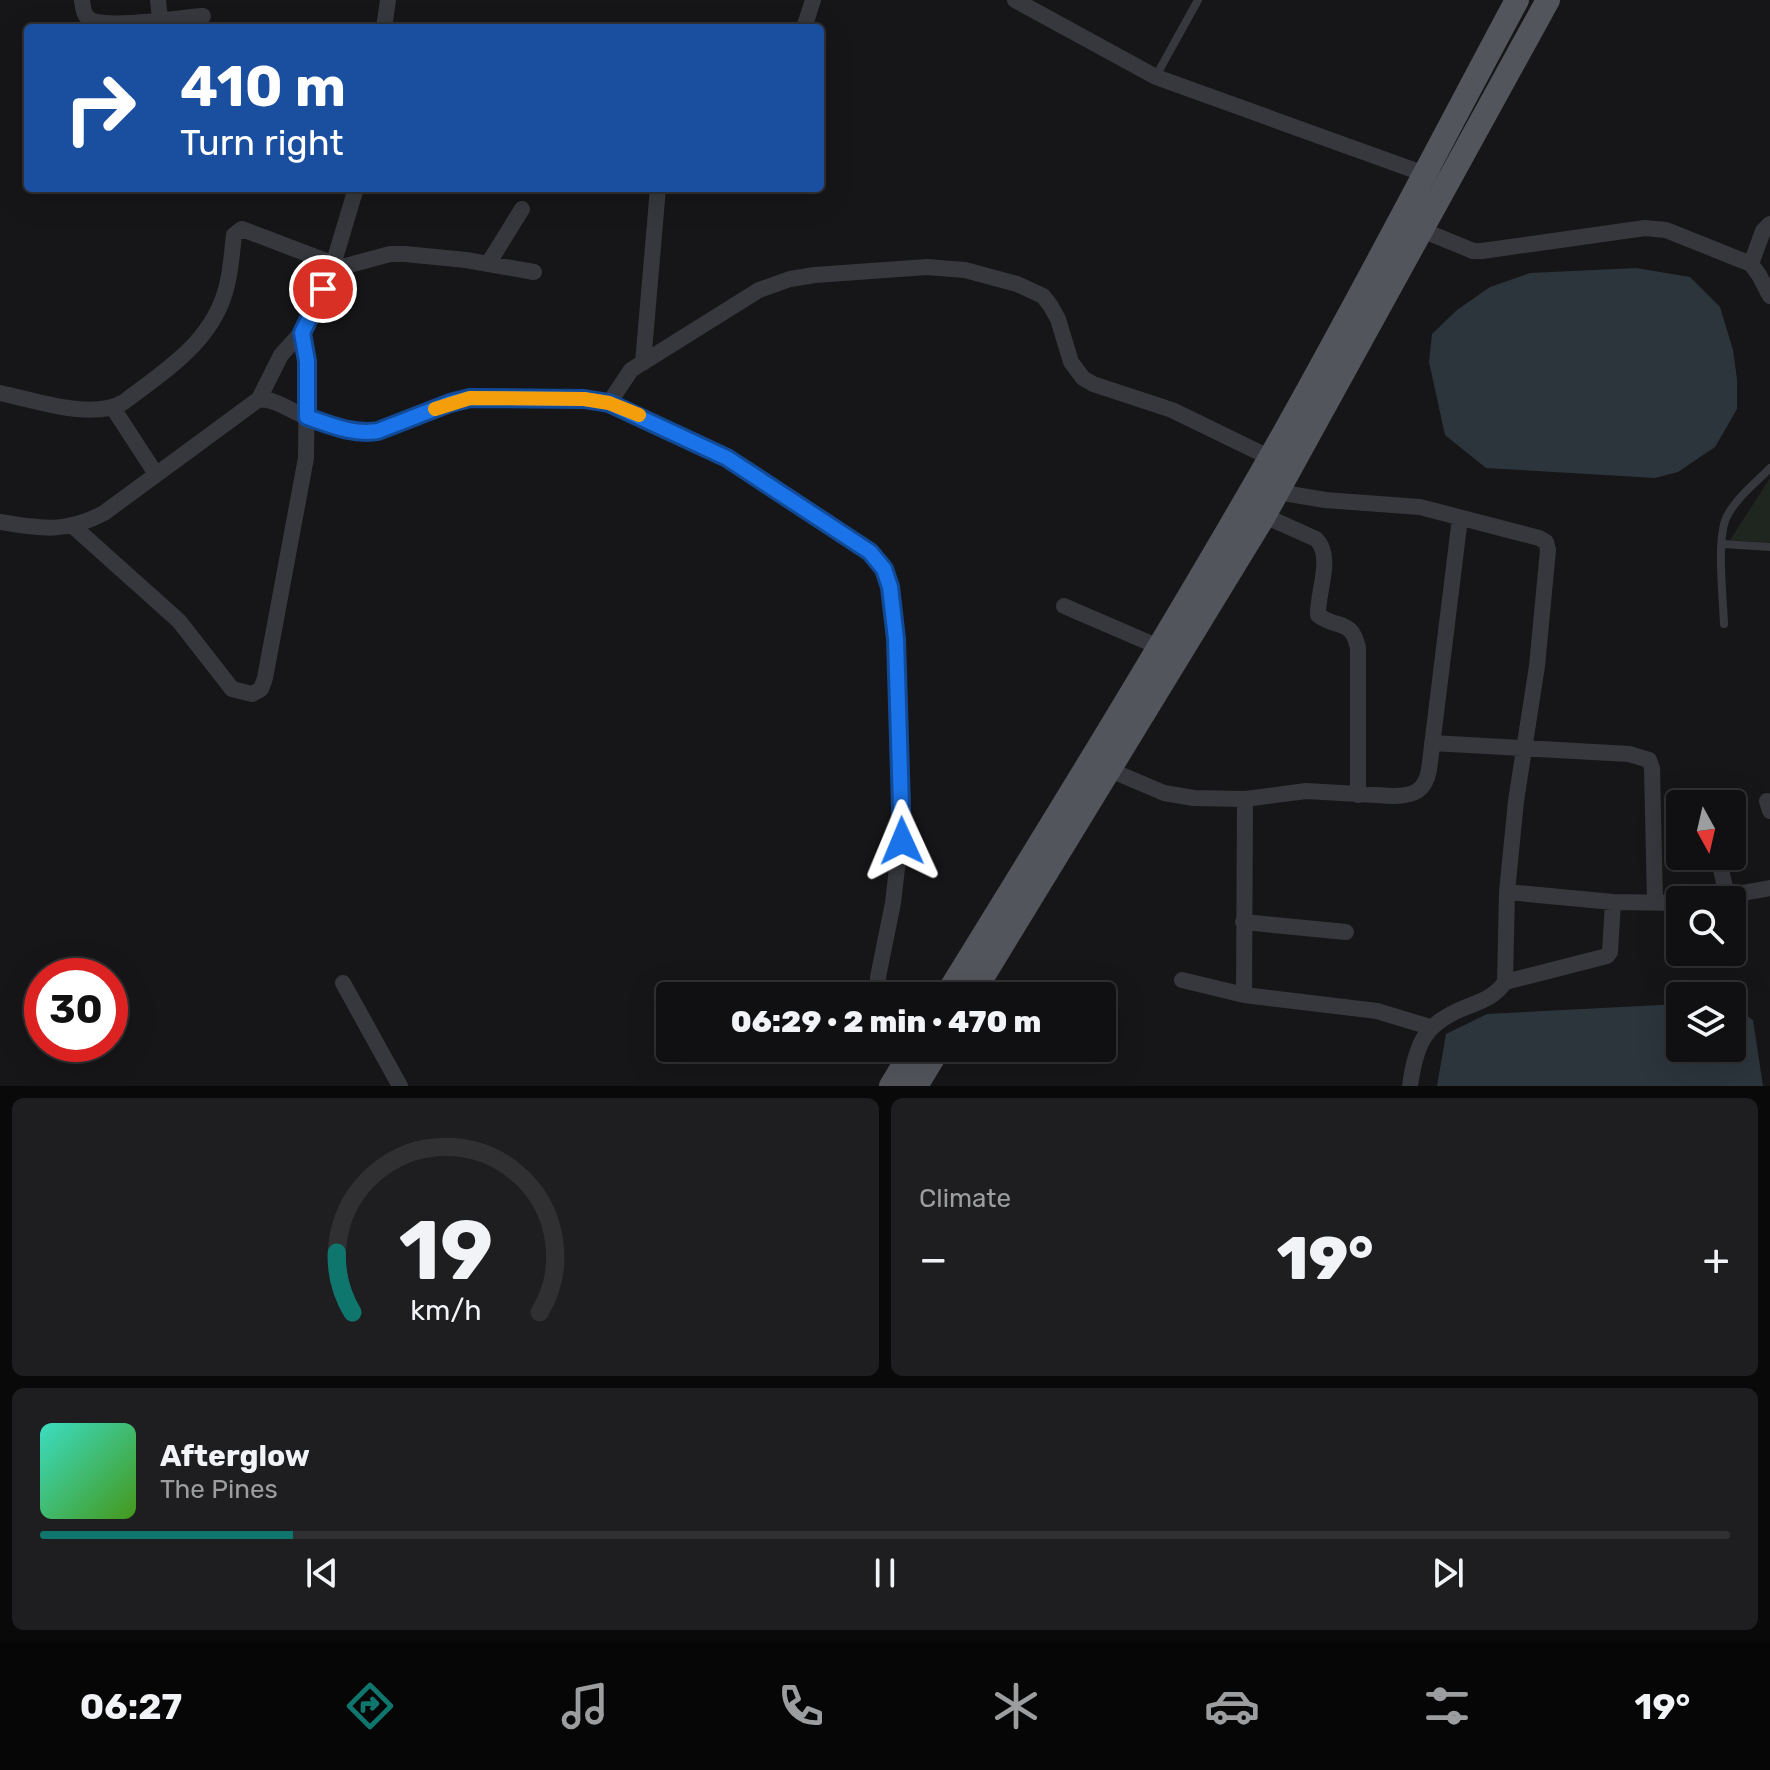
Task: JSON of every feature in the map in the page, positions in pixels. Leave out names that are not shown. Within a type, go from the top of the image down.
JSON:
[{"type":"main road","points":[[955,982],[1090,765],[1242,504],[1281,463],[1422,230],[1437,178],[1517,0]]},
{"type":"main road","points":[[980,982],[1278,492],[1281,463],[1437,178],[1548,0]]},
{"type":"main road","points":[[891,1086],[906,1062]]},
{"type":"main road","points":[[916,1086],[931,1062]]},
{"type":"street","points":[[82,0],[86,16],[92,21],[125,22],[203,16]]},
{"type":"street","points":[[158,0],[160,19]]},
{"type":"street","points":[[385,24],[388,0]]},
{"type":"street","points":[[805,24],[813,0]]},
{"type":"street","points":[[1015,0],[1156,77],[1437,178]]},
{"type":"street","points":[[0,522],[38,529],[74,527],[104,513],[259,399],[281,355],[302,333],[333,265],[355,192]]},
{"type":"street","points":[[643,363],[658,192]]},
{"type":"street","points":[[488,264],[522,209]]},
{"type":"street","points":[[1751,264],[1763,231],[1770,224]]},
{"type":"street","points":[[0,393],[78,409],[113,408],[184,356],[206,333],[227,287],[237,231],[247,230],[333,265],[348,267],[390,254],[405,254],[534,272]]},
{"type":"street","points":[[1422,230],[1473,251],[1626,230],[1666,230],[1751,264],[1770,296]]},
{"type":"street","points":[[609,403],[622,380],[643,363],[759,290],[790,279],[815,275],[927,267],[965,270],[1017,284],[1043,296],[1058,319],[1071,362],[1083,378],[1172,410],[1281,463]]},
{"type":"street","points":[[74,527],[179,621],[232,689],[252,694],[261,689],[303,479],[307,361],[302,333]]},
{"type":"street","points":[[259,399],[266,399],[307,417],[366,433],[450,403],[488,397],[584,399],[609,403],[727,458],[870,552],[884,569],[890,587],[896,639],[902,824],[893,903],[878,982]]},
{"type":"street","points":[[113,408],[156,474]]},
{"type":"street","points":[[1278,492],[1325,500],[1420,507],[1546,542],[1548,550],[1526,747],[1516,801],[1507,892],[1508,967],[1505,982],[1498,992],[1485,1000],[1451,1013],[1430,1027],[1413,1064],[1410,1086]]},
{"type":"street","points":[[1242,504],[1321,544],[1324,558],[1318,615],[1351,630],[1358,648],[1358,795]]},
{"type":"street","points":[[1110,770],[1177,796],[1245,799],[1306,791],[1408,796],[1417,792],[1427,779],[1460,518]]},
{"type":"street","points":[[1064,606],[1159,647]]},
{"type":"street","points":[[1432,743],[1629,754],[1649,760],[1652,768],[1655,903]]},
{"type":"street","points":[[1244,995],[1245,799]]},
{"type":"street","points":[[1746,892],[1770,888]]},
{"type":"street","points":[[1507,892],[1613,902],[1666,903]]},
{"type":"street","points":[[1505,982],[1607,956],[1610,952],[1613,902]]},
{"type":"street","points":[[1243,922],[1346,932]]},
{"type":"street","points":[[1182,980],[1244,995],[1377,1011],[1430,1027]]},
{"type":"street","points":[[343,983],[400,1086]]},
{"type":"lane","points":[[1156,77],[1198,0]]},
{"type":"lane","points":[[1724,624],[1725,522],[1770,468]]},
{"type":"lane","points":[[1723,544],[1770,547]]},
{"type":"shaded area","points":[[1636,268],[1690,277],[1720,307],[1733,350],[1737,409],[1715,447],[1678,472],[1655,478],[1486,468],[1445,435],[1429,362],[1432,334],[1457,310],[1490,287],[1530,273]]},
{"type":"shaded area","points":[[1770,478],[1770,543],[1730,540]]},
{"type":"shaded area","points":[[1666,1005],[1666,1062],[1746,1062],[1746,1015],[1753,1020],[1763,1086],[1437,1086],[1446,1034],[1487,1014]]},
{"type":"slow traffic","points":[[435,409],[470,398],[584,399],[609,403],[639,415]]},
{"type":"route","points":[[323,289],[302,333],[307,361],[307,417],[366,433],[470,398],[584,399],[609,403],[727,458],[870,552],[884,569],[890,587],[896,639],[902,841]]}]
